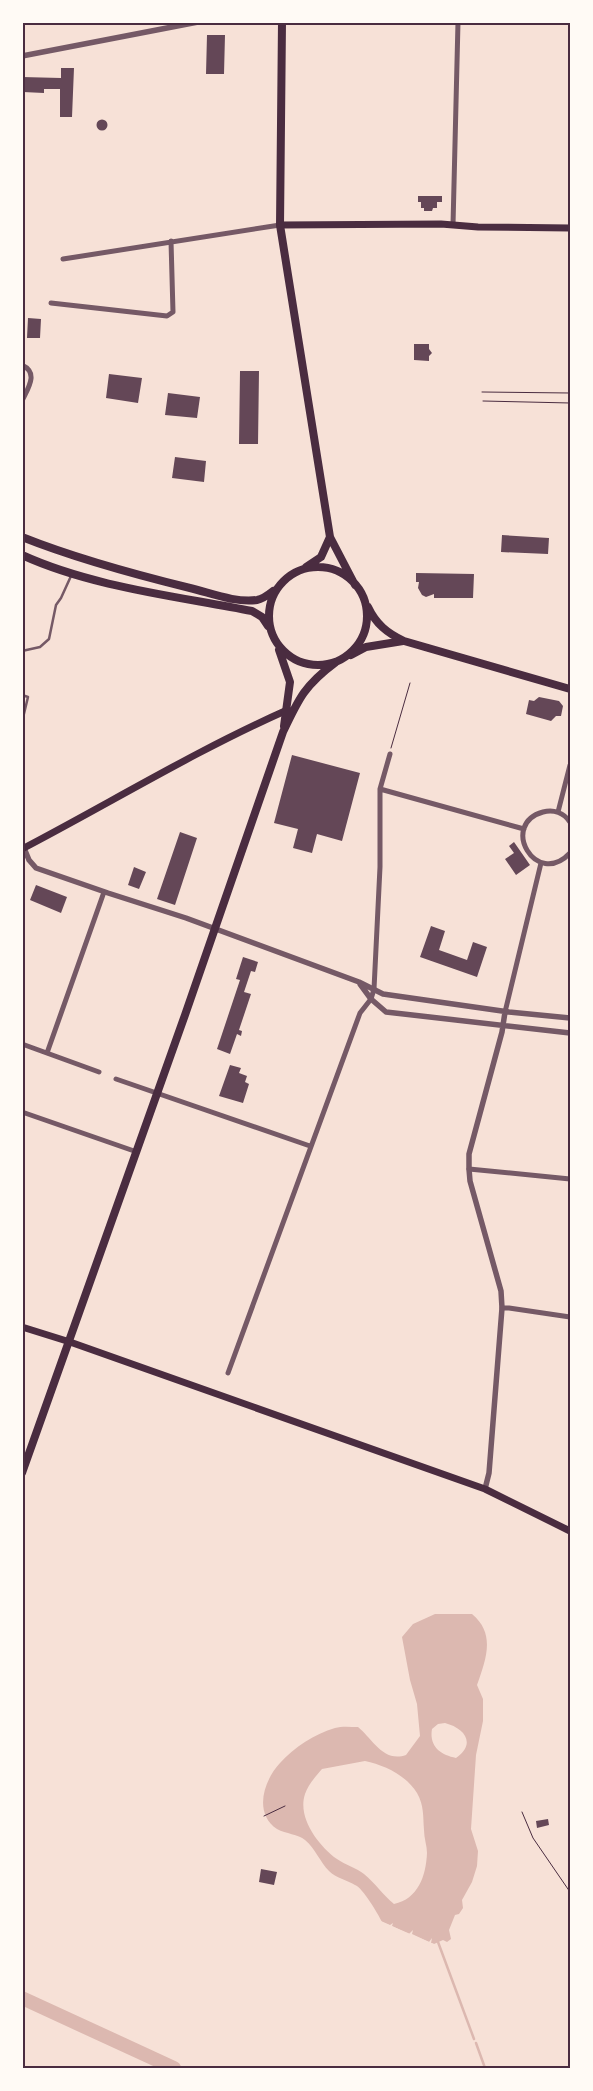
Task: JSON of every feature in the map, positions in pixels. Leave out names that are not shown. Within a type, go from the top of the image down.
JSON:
[{"type":"main road","points":[[282,22],[280,225],[330,538],[374,620],[389,634],[404,641],[570,689]]},
{"type":"main road","points":[[280,225],[570,228]]},
{"type":"main road","points":[[22,536],[75,556],[125,571],[227,598],[247,600],[263,599],[282,582],[321,556],[330,538]]},
{"type":"main road","points":[[22,555],[72,574],[97,581],[252,611],[262,617],[277,643],[287,668],[290,682],[283,732]]},
{"type":"main road","points":[[302,569],[325,568],[336,571],[355,584]]},
{"type":"main road","points":[[271,632],[270,602],[282,582]]},
{"type":"main road","points":[[22,1473],[158,1093],[283,732],[300,696],[317,676],[351,653],[364,634],[366,612],[360,591]]},
{"type":"main road","points":[[277,643],[283,651],[297,661],[318,666],[338,661],[366,647],[404,641]]},
{"type":"main road","points":[[23,848],[240,731],[286,711]]},
{"type":"main road","points":[[22,1327],[70,1342],[485,1489],[570,1531]]},
{"type":"street","points":[[22,56],[198,22]]},
{"type":"street","points":[[453,226],[458,22]]},
{"type":"street","points":[[62,259],[280,225]]},
{"type":"street","points":[[51,303],[167,316],[173,312],[171,241]]},
{"type":"street","points":[[22,365],[29,368],[32,373],[31,381],[22,401]]},
{"type":"street","points":[[228,1373],[360,1013],[370,999],[374,989],[380,867],[380,788],[390,754]]},
{"type":"street","points":[[558,812],[570,765]]},
{"type":"street","points":[[380,788],[524,829]]},
{"type":"street","points":[[570,822],[567,817],[558,812],[547,811],[537,814],[529,820],[524,829],[523,839],[526,850],[532,858],[541,863],[552,864],[562,861],[570,854]]},
{"type":"street","points":[[22,840],[23,848],[32,866],[104,892],[215,928],[359,982],[383,994],[505,1012],[570,1018]]},
{"type":"street","points":[[485,1489],[489,1473],[502,1308],[501,1291],[470,1181],[469,1154],[503,1025],[541,863]]},
{"type":"street","points":[[47,1053],[104,892]]},
{"type":"street","points":[[359,982],[370,999],[386,1012],[570,1033]]},
{"type":"street","points":[[22,1044],[99,1072]]},
{"type":"street","points":[[116,1079],[310,1146]]},
{"type":"street","points":[[22,1112],[136,1152]]},
{"type":"street","points":[[469,1169],[570,1179]]},
{"type":"street","points":[[502,1308],[570,1317]]},
{"type":"lane","points":[[22,651],[40,647],[49,639],[56,604],[61,598],[72,574]]},
{"type":"lane","points":[[22,695],[28,697],[22,722]]},
{"type":"path","points":[[482,392],[570,393]]},
{"type":"path","points":[[483,401],[570,403]]},
{"type":"path","points":[[390,754],[410,683]]},
{"type":"path","points":[[264,1816],[285,1806]]},
{"type":"path","points":[[522,1812],[533,1838],[570,1892]]},
{"type":"shaded area","points":[[435,1614],[472,1614],[484,1630],[487,1638],[486,1656],[477,1685],[483,1699],[483,1721],[476,1755],[471,1829],[478,1851],[477,1866],[472,1882],[462,1900],[463,1908],[459,1914],[455,1915],[449,1930],[451,1939],[447,1942],[443,1940],[434,1944],[382,1922],[358,1887],[329,1871],[305,1840],[299,1836],[277,1829],[265,1814],[263,1806],[269,1778],[280,1763],[298,1746],[312,1737],[335,1728],[358,1727],[384,1753],[398,1757],[406,1755],[420,1736],[417,1704],[410,1680],[402,1637],[413,1624]],"holes":[[[445,1723],[458,1728],[466,1737],[466,1747],[456,1758],[445,1755],[437,1749],[432,1740],[432,1729],[438,1724]],[[365,1761],[380,1765],[401,1776],[417,1793],[422,1806],[427,1853],[425,1870],[415,1892],[394,1904],[364,1874],[337,1859],[323,1847],[311,1831],[304,1812],[303,1803],[306,1791],[322,1769]]]},
{"type":"pier","points":[[381,1921],[390,1925],[393,1923],[392,1926],[409,1934],[413,1930],[412,1934],[429,1942],[432,1938],[431,1943],[437,1945],[433,1947],[381,1924]]},
{"type":"building","points":[[207,35],[225,35],[224,74],[206,74]]},
{"type":"building","points":[[61,68],[74,68],[72,117],[60,117],[60,89],[44,89],[44,93],[23,92],[22,88],[22,77],[61,78]]},
{"type":"building","points":[[100,120],[104,120],[107,125],[106,129],[100,130],[97,127],[97,123]]},
{"type":"building","points":[[418,196],[442,196],[442,202],[437,202],[437,208],[433,208],[432,211],[424,211],[424,208],[421,208],[421,202],[418,202]]},
{"type":"building","points":[[28,318],[41,319],[40,338],[27,338]]},
{"type":"building","points":[[414,344],[429,344],[429,349],[432,353],[429,356],[429,361],[414,360]]},
{"type":"building","points":[[240,371],[259,371],[258,444],[239,444]]},
{"type":"building","points":[[109,374],[142,378],[138,403],[106,398]]},
{"type":"building","points":[[168,393],[200,397],[197,418],[165,415]]},
{"type":"building","points":[[175,457],[206,461],[204,482],[172,478]]},
{"type":"building","points":[[502,535],[549,538],[548,554],[501,552]]},
{"type":"building","points":[[416,573],[474,574],[473,598],[434,598],[434,594],[426,597],[422,595],[418,588],[419,582],[416,582]]},
{"type":"building","points":[[539,697],[559,701],[563,706],[561,716],[556,716],[551,721],[526,714],[529,700],[534,701]]},
{"type":"building","points":[[292,755],[360,773],[342,841],[317,834],[312,853],[293,848],[298,829],[274,823]]},
{"type":"building","points":[[180,832],[197,838],[175,905],[157,899]]},
{"type":"building","points":[[514,842],[530,865],[516,875],[505,859],[514,853],[509,846]]},
{"type":"building","points":[[134,867],[146,872],[139,889],[128,885]]},
{"type":"building","points":[[36,885],[67,897],[61,913],[30,900]]},
{"type":"building","points":[[431,926],[445,931],[439,950],[467,960],[473,942],[487,947],[477,977],[420,957]]},
{"type":"building","points":[[243,957],[258,962],[255,972],[251,971],[244,992],[251,994],[239,1030],[242,1031],[241,1036],[237,1034],[230,1054],[217,1049],[240,980],[236,979]]},
{"type":"building","points":[[230,1065],[241,1068],[239,1073],[247,1076],[245,1082],[249,1084],[243,1103],[219,1096]]},
{"type":"building","points":[[548,1819],[549,1825],[537,1828],[536,1821]]},
{"type":"building","points":[[261,1869],[277,1872],[274,1885],[259,1882]]},
{"type":"waterway","points":[[438,1942],[474,2039]]},
{"type":"waterway","points":[[22,1998],[174,2068]]},
{"type":"waterway","points":[[476,2043],[485,2068]]}]
